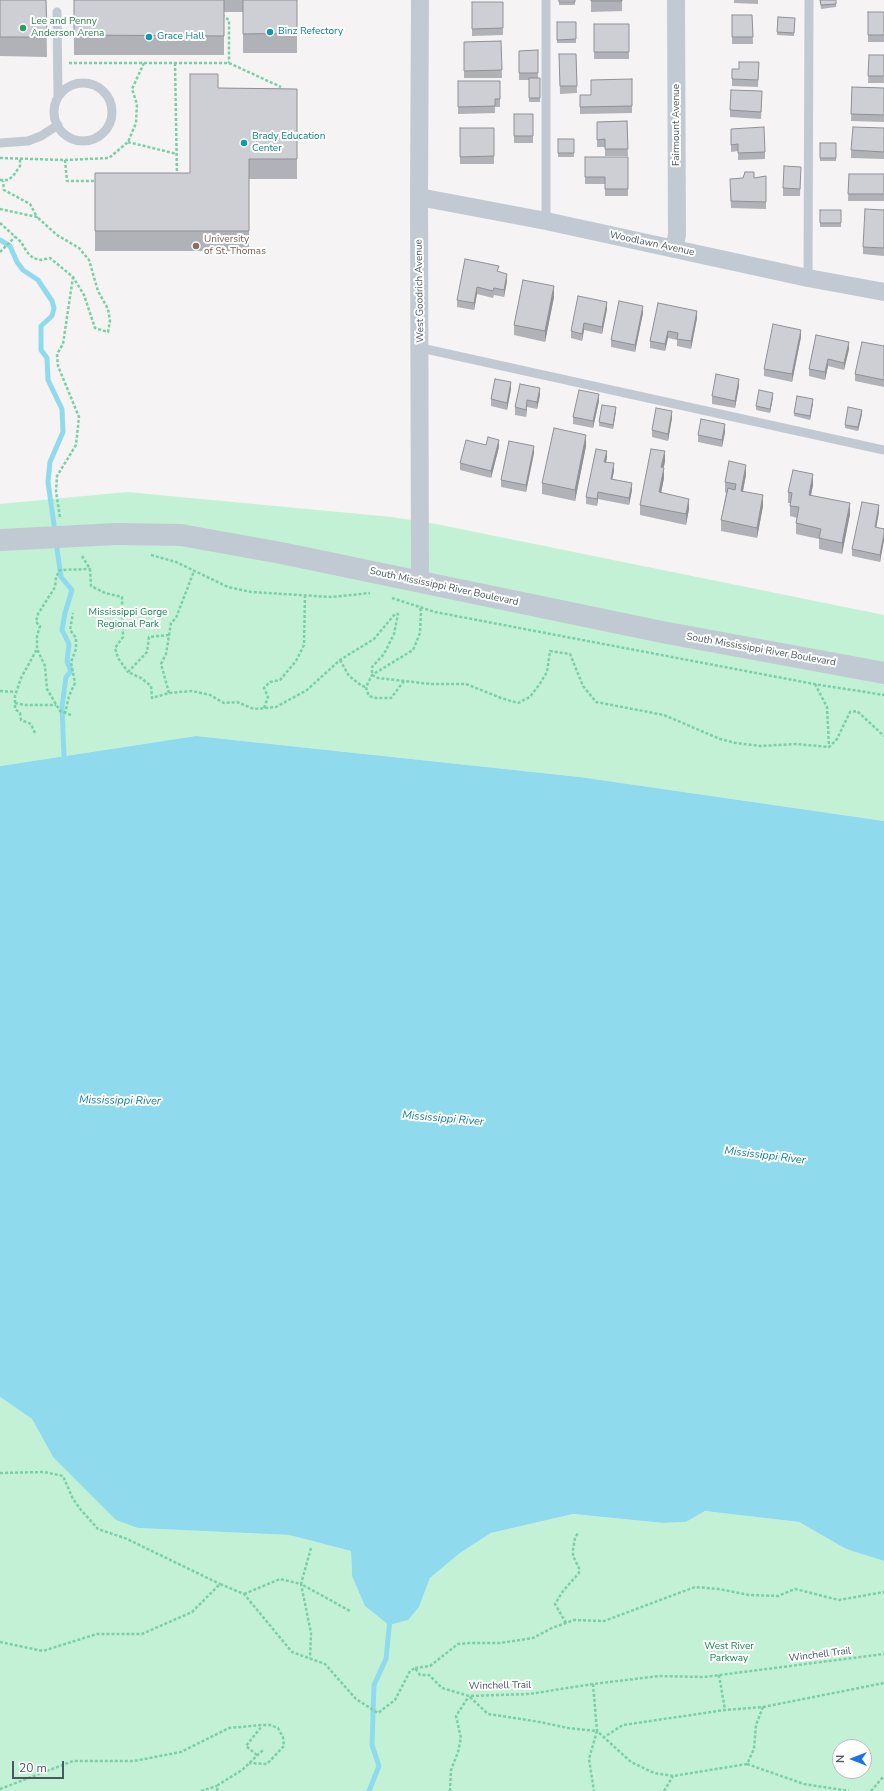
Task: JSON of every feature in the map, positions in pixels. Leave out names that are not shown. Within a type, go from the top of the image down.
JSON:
[{"type":"street","name":"West Goodrich Avenue","points":[[420,0],[420,582]]},
{"type":"street","name":"Fairmount Avenue","points":[[674,249],[677,234],[676,0]]},
{"type":"street","name":"Woodlawn Avenue","points":[[419,197],[546,221],[808,278],[884,292]]},
{"type":"street","name":"South Mississippi River Boulevard","points":[[1,540],[116,534],[181,535],[280,553],[662,632],[884,673]]},
{"type":"lane","points":[[546,0],[546,221]]},
{"type":"lane","points":[[808,278],[809,0]]},
{"type":"lane","points":[[57,12],[58,97],[55,106],[55,116],[58,125],[63,133],[81,141],[90,140],[99,136],[106,130],[112,114],[111,104],[101,89],[93,85],[83,83],[74,85],[65,90],[58,97]]},
{"type":"lane","points":[[0,143],[28,141],[41,136],[58,125]]},
{"type":"lane","points":[[421,348],[884,450]]},
{"type":"path","points":[[217,10],[229,20],[229,63]]},
{"type":"path","points":[[63,63],[229,63],[281,87]]},
{"type":"path","points":[[0,158],[65,160],[109,158],[128,142],[136,123],[137,104],[132,89],[144,63]]},
{"type":"path","points":[[175,63],[177,181]]},
{"type":"path","points":[[128,142],[177,154]]},
{"type":"path","points":[[0,223],[14,238],[21,242],[33,258],[41,260],[50,258],[74,277],[84,295],[95,328],[108,332],[110,322],[108,309],[98,291],[89,260],[79,248],[57,234],[36,217],[30,204],[4,190],[1,181],[8,180],[13,176],[20,166],[20,158]]},
{"type":"path","points":[[65,160],[67,181],[102,181]]},
{"type":"path","points":[[0,209],[36,217]]},
{"type":"path","points":[[0,252],[14,238]]},
{"type":"path","points":[[60,522],[56,492],[57,476],[76,445],[79,417],[58,366],[57,354],[62,344],[74,277]]},
{"type":"path","points":[[147,554],[176,562],[228,587],[251,592],[331,597],[374,592]]},
{"type":"path","points":[[82,556],[90,569],[91,586],[105,593],[122,597],[124,638],[115,648],[118,658],[128,672],[141,678],[151,686],[152,698],[169,693],[192,691],[210,695],[224,703],[237,702],[254,709],[276,707],[307,690],[340,660],[374,639],[395,614],[398,614],[394,634],[384,654],[372,667],[372,675],[366,687]]},
{"type":"path","points":[[72,715],[65,714],[60,711],[47,689],[45,666],[37,649],[37,636],[40,626],[36,622],[38,614],[55,587],[56,577],[60,570],[90,569]]},
{"type":"path","points":[[169,693],[161,664],[166,654],[166,643],[169,635],[170,623],[176,618],[194,571]]},
{"type":"path","points":[[264,708],[268,697],[264,688],[270,682],[280,680],[296,662],[304,646],[305,595]]},
{"type":"path","points":[[389,597],[435,612],[814,684],[884,695]]},
{"type":"path","points":[[372,675],[413,650],[420,633],[421,611],[419,606]]},
{"type":"path","points":[[65,714],[69,696],[75,683],[71,662],[76,649],[76,638],[70,630],[73,613]]},
{"type":"path","points":[[128,672],[147,652],[149,637],[169,635]]},
{"type":"path","points":[[35,733],[31,724],[21,720],[20,713],[15,710],[15,703],[21,678],[37,649]]},
{"type":"path","points":[[372,675],[378,678],[431,684],[466,684],[500,698],[518,703],[530,697],[539,686],[547,672],[550,651],[570,654],[582,686],[596,702],[664,715],[720,739],[736,743],[761,746],[796,744],[829,747]]},
{"type":"path","points":[[340,660],[349,676],[362,686],[366,687],[370,696],[376,698],[391,698],[404,681]]},
{"type":"path","points":[[814,684],[827,707],[829,747]]},
{"type":"path","points":[[0,691],[17,692]]},
{"type":"path","points":[[15,703],[24,705],[56,705]]},
{"type":"path","points":[[829,747],[837,739],[850,712],[857,711],[884,736]]},
{"type":"path","points":[[0,1473],[44,1472],[63,1476],[81,1510],[98,1529],[127,1539],[244,1594],[292,1652],[325,1664],[356,1699],[378,1713],[395,1700],[410,1671],[415,1668],[430,1666],[458,1644],[500,1643],[534,1638],[574,1620],[604,1621],[695,1587],[719,1589],[749,1595],[778,1596],[795,1589],[839,1600],[884,1592]]},
{"type":"path","points":[[566,1623],[555,1604],[563,1591],[579,1573],[579,1568],[573,1556],[575,1538],[578,1534]]},
{"type":"path","points":[[310,1658],[311,1633],[301,1584],[311,1548]]},
{"type":"path","points":[[244,1594],[280,1579],[301,1584],[350,1611]]},
{"type":"path","points":[[0,1642],[43,1651],[97,1634],[142,1634],[192,1612],[220,1584]]},
{"type":"path","name":"Winchell Trail","points":[[415,1668],[420,1675],[429,1675],[442,1688],[469,1696],[529,1694],[659,1676],[704,1677],[884,1654]]},
{"type":"path","points":[[719,1675],[725,1710]]},
{"type":"path","points":[[604,1737],[623,1726],[725,1710],[763,1707],[884,1683]]},
{"type":"path","points":[[593,1684],[597,1731],[589,1759],[594,1791]]},
{"type":"path","points":[[450,1791],[451,1770],[458,1752],[461,1738],[456,1716],[469,1696],[488,1714],[568,1728],[597,1731],[631,1762],[654,1773],[673,1776],[747,1764],[804,1784],[849,1791]]},
{"type":"path","points":[[747,1764],[754,1749],[756,1725],[763,1707]]},
{"type":"path","points":[[257,1755],[246,1746],[262,1725]]},
{"type":"path","points":[[0,1789],[73,1761],[134,1761],[181,1752],[229,1728],[262,1725],[278,1728],[283,1737],[284,1746],[267,1764],[249,1763]]},
{"type":"path","points":[[202,1791],[218,1785],[242,1770],[263,1750]]},
{"type":"path","points":[[664,1791],[673,1776]]},
{"type":"path","points":[[871,1791],[884,1776]]},
{"type":"path","points":[[216,1791],[218,1785]]},
{"type":"green space","name":"Mississippi Gorge Regional Park","points":[[127,492],[392,517],[436,524],[884,615],[884,821],[580,777],[196,736],[0,766],[0,504]]},
{"type":"green space","name":"West River Parkway","points":[[0,1397],[32,1419],[53,1457],[138,1528],[289,1535],[351,1551],[352,1576],[419,1607],[430,1578],[460,1553],[491,1533],[573,1514],[663,1523],[686,1522],[705,1511],[799,1522],[846,1549],[884,1561],[884,1791],[0,1791]]},
{"type":"water","name":"Mississippi River","points":[[196,736],[580,777],[884,821],[884,1561],[846,1549],[799,1522],[705,1511],[686,1522],[663,1523],[573,1514],[491,1533],[460,1553],[430,1578],[419,1607],[408,1620],[389,1625],[365,1606],[352,1576],[351,1551],[289,1535],[138,1528],[116,1520],[53,1457],[32,1419],[0,1397],[0,766]]},
{"type":"building","name":"Lee and Penny Anderson Arena","points":[[0,0],[46,0],[47,37],[0,37]]},
{"type":"building","points":[[74,0],[224,0],[224,36],[74,35]]},
{"type":"building","points":[[243,0],[297,0],[297,33],[243,34]]},
{"type":"building","points":[[559,0],[575,0],[575,2],[559,2]]},
{"type":"building","points":[[622,0],[622,1],[591,1]]},
{"type":"building","points":[[820,0],[836,0],[836,4],[821,5]]},
{"type":"building","points":[[472,2],[503,2],[503,28],[472,29]]},
{"type":"building","points":[[868,12],[884,12],[884,35],[868,35]]},
{"type":"building","points":[[732,15],[752,15],[753,37],[732,37]]},
{"type":"building","points":[[778,17],[795,18],[794,33],[777,32]]},
{"type":"building","points":[[557,22],[576,22],[576,39],[557,40]]},
{"type":"building","points":[[594,24],[629,24],[629,52],[594,52]]},
{"type":"building","points":[[501,41],[502,70],[464,71],[464,42]]},
{"type":"building","points":[[538,50],[538,73],[519,73],[519,51]]},
{"type":"building","points":[[559,54],[576,54],[577,86],[560,86]]},
{"type":"building","points":[[869,55],[884,55],[884,76],[868,76]]},
{"type":"building","points":[[739,62],[759,62],[758,80],[732,79],[732,69],[739,69]]},
{"type":"building","name":"Brady Education Center","points":[[190,74],[218,74],[218,88],[297,89],[297,159],[249,159],[249,231],[95,231],[95,173],[190,173]]},
{"type":"building","points":[[529,78],[540,78],[540,98],[529,98]]},
{"type":"building","points":[[632,79],[632,106],[580,107],[580,95],[591,95],[591,80]]},
{"type":"building","points":[[458,81],[500,81],[500,99],[495,99],[495,106],[458,107]]},
{"type":"building","points":[[852,87],[884,88],[884,115],[851,114]]},
{"type":"building","points":[[731,90],[762,91],[761,112],[730,110]]},
{"type":"building","points":[[514,114],[533,114],[533,136],[514,136]]},
{"type":"building","points":[[627,121],[628,149],[605,149],[605,139],[597,140],[597,122]]},
{"type":"building","points":[[764,127],[765,152],[738,153],[738,144],[731,145],[731,129]]},
{"type":"building","points":[[853,127],[884,128],[884,152],[851,150]]},
{"type":"building","points":[[460,128],[494,128],[494,156],[460,157]]},
{"type":"building","points":[[558,139],[574,139],[574,153],[558,153]]},
{"type":"building","points":[[820,143],[836,143],[836,158],[820,158]]},
{"type":"building","points":[[585,157],[628,157],[628,189],[605,189],[605,177],[585,177]]},
{"type":"building","points":[[784,166],[801,167],[800,189],[783,188]]},
{"type":"building","points":[[745,172],[754,172],[754,178],[766,176],[766,202],[731,201],[730,179],[743,178]]},
{"type":"building","points":[[849,174],[884,174],[884,194],[848,194]]},
{"type":"building","points":[[865,209],[884,210],[884,248],[863,247]]},
{"type":"building","points":[[820,210],[841,210],[841,223],[820,223]]},
{"type":"building","points":[[465,259],[499,266],[497,271],[507,274],[504,290],[494,288],[493,291],[477,287],[474,303],[457,300]]},
{"type":"building","points":[[523,280],[554,286],[545,331],[514,325]]},
{"type":"building","points":[[578,296],[607,302],[602,327],[584,323],[582,334],[571,331]]},
{"type":"building","points":[[619,301],[643,306],[635,345],[611,340]]},
{"type":"building","points":[[658,303],[697,311],[691,341],[677,339],[678,333],[668,331],[665,344],[650,341]]},
{"type":"building","points":[[773,324],[801,330],[792,374],[764,369]]},
{"type":"building","points":[[816,335],[849,342],[844,363],[828,359],[825,372],[809,369]]},
{"type":"building","points":[[862,342],[884,346],[884,380],[855,374]]},
{"type":"building","points":[[716,374],[739,379],[735,401],[712,396]]},
{"type":"building","points":[[495,379],[511,382],[507,403],[491,399]]},
{"type":"building","points":[[520,384],[540,388],[537,402],[527,400],[526,410],[515,407]]},
{"type":"building","points":[[579,390],[599,394],[593,421],[573,417]]},
{"type":"building","points":[[759,390],[773,393],[770,409],[756,406]]},
{"type":"building","points":[[797,396],[813,399],[810,416],[794,413]]},
{"type":"building","points":[[602,405],[616,407],[613,425],[599,422]]},
{"type":"building","points":[[848,407],[862,410],[858,427],[845,425]]},
{"type":"building","points":[[656,408],[672,411],[668,434],[652,430]]},
{"type":"building","points":[[701,419],[725,424],[722,440],[698,435]]},
{"type":"building","points":[[554,428],[586,435],[575,490],[542,483]]},
{"type":"building","points":[[488,437],[499,440],[491,471],[460,463],[466,440],[486,445]]},
{"type":"building","points":[[509,441],[534,446],[526,485],[501,480]]},
{"type":"building","points":[[596,449],[607,451],[604,462],[614,463],[611,479],[632,483],[629,498],[598,492],[597,499],[586,497]]},
{"type":"building","points":[[651,449],[665,451],[661,467],[664,468],[659,492],[689,499],[686,514],[640,505]]},
{"type":"building","points":[[729,461],[746,465],[741,491],[763,495],[757,528],[721,520],[728,488],[735,490],[736,484],[725,482]]},
{"type":"building","points":[[793,470],[813,474],[809,495],[850,503],[842,543],[819,538],[821,529],[796,523],[799,507],[790,506],[792,493],[788,492]]},
{"type":"building","points":[[862,502],[879,505],[875,527],[884,529],[880,555],[852,549]]},
{"type":"waterway","points":[[0,240],[10,246],[17,262],[23,270],[38,280],[52,301],[54,308],[52,316],[41,326],[41,350],[47,358],[48,380],[62,409],[63,432],[50,462],[48,482],[55,532]]},
{"type":"waterway","points":[[56,542],[61,577],[72,590],[65,613],[62,630],[69,644],[67,661],[71,671],[66,677],[62,707],[64,756]]},
{"type":"waterway","points":[[369,1791],[379,1766],[372,1745],[374,1685],[386,1659],[390,1619]]},
{"type":"place","name":"Lee and Penny Anderson Arena","points":[[23,28]]},
{"type":"place","name":"Binz Refectory","points":[[270,32]]},
{"type":"place","name":"Grace Hall","points":[[149,37]]},
{"type":"place","name":"Brady Education Center","points":[[244,143]]},
{"type":"place","name":"University of St. Thomas","points":[[196,246]]}]
